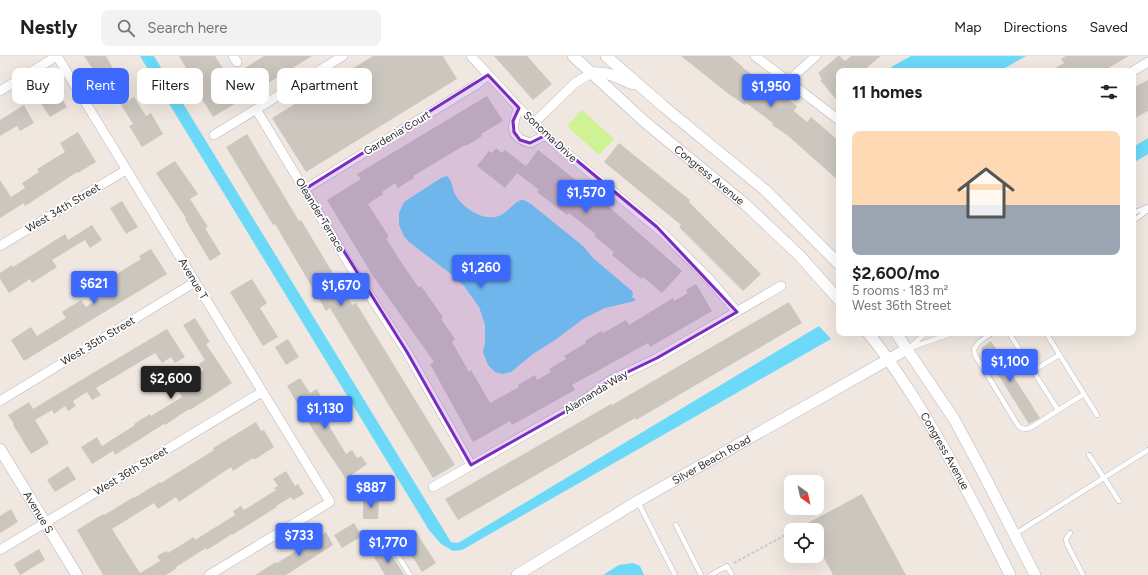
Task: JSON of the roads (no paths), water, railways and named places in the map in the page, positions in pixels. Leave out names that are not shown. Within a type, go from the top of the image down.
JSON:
[{"type":"street","points":[[0,91],[57,56]]},
{"type":"street","name":"Avenue T","points":[[57,56],[330,502],[209,575]]},
{"type":"street","points":[[214,135],[343,56]]},
{"type":"street","name":"Sonoma Drive","points":[[471,56],[518,108],[546,136],[664,234],[710,280],[737,312]]},
{"type":"street","name":"Congress Avenue","points":[[573,56],[645,122],[746,205],[800,256],[836,297]]},
{"type":"street","points":[[606,56],[764,190],[836,261]]},
{"type":"street","points":[[755,56],[836,118]]},
{"type":"street","points":[[789,82],[816,56]]},
{"type":"street","points":[[1136,69],[1148,62]]},
{"type":"street","points":[[534,123],[575,83],[592,73],[606,73],[646,91]]},
{"type":"street","name":"Gardenia Court","points":[[305,189],[476,85],[488,75]]},
{"type":"street","points":[[518,108],[513,121],[514,132],[520,140],[530,143],[546,136]]},
{"type":"street","name":"Oleander Terrace","points":[[256,109],[349,264],[407,352],[471,465]]},
{"type":"street","name":"West 34th Street","points":[[0,246],[126,170]]},
{"type":"street","name":"West 35th Street","points":[[0,401],[195,282]]},
{"type":"street","name":"Alamanda Way","points":[[433,487],[578,404],[609,381],[656,358],[781,286]]},
{"type":"street","name":"Congress Avenue","points":[[870,336],[889,359],[940,439],[967,488],[1010,575]]},
{"type":"street","name":"Congress Avenue","points":[[898,336],[954,419],[1035,575]]},
{"type":"street","name":"Silver Beach Road","points":[[517,575],[638,501],[907,349]]},
{"type":"street","name":"West 36th Street","points":[[0,550],[262,392]]},
{"type":"street","name":"Avenue S","points":[[0,449],[77,575]]},
{"type":"lane","points":[[1136,212],[1148,207]]},
{"type":"lane","points":[[1136,219],[1148,210]]},
{"type":"lane","points":[[907,349],[922,336]]},
{"type":"lane","points":[[907,349],[944,336]]},
{"type":"lane","points":[[988,336],[979,342],[974,349],[975,355],[1020,427],[1025,429],[1030,428],[1084,394]]},
{"type":"lane","points":[[1011,336],[1058,410]]},
{"type":"lane","points":[[1048,336],[1097,416]]},
{"type":"lane","points":[[1033,371],[1059,355]]},
{"type":"lane","points":[[1015,534],[1148,450]]},
{"type":"lane","points":[[1089,455],[1119,501]]},
{"type":"lane","points":[[638,501],[675,575]]},
{"type":"lane","points":[[676,525],[701,575]]},
{"type":"lane","points":[[1070,533],[1066,539],[1067,544],[1083,575]]},
{"type":"lane","points":[[392,546],[410,575]]},
{"type":"lane","points":[[711,575],[727,566],[732,575]]},
{"type":"water","points":[[140,56],[154,56],[161,68],[147,68]]},
{"type":"water","points":[[911,56],[1026,56],[1005,68],[891,68]]},
{"type":"water","points":[[169,104],[183,104],[451,542],[458,543],[819,326],[831,339],[462,550],[453,551],[441,544],[429,530]]},
{"type":"water","points":[[1148,138],[1148,154],[1136,161],[1136,145]]},
{"type":"water","points":[[447,176],[455,194],[464,206],[482,216],[495,217],[501,215],[521,200],[531,204],[583,246],[593,258],[632,291],[632,297],[635,301],[605,308],[583,319],[533,354],[511,372],[503,374],[495,372],[488,365],[483,352],[485,343],[485,325],[479,307],[464,286],[451,274],[409,242],[404,236],[399,225],[399,213],[404,202],[441,178]]},
{"type":"water","points":[[633,563],[640,566],[644,575],[603,575],[619,565]]}]
